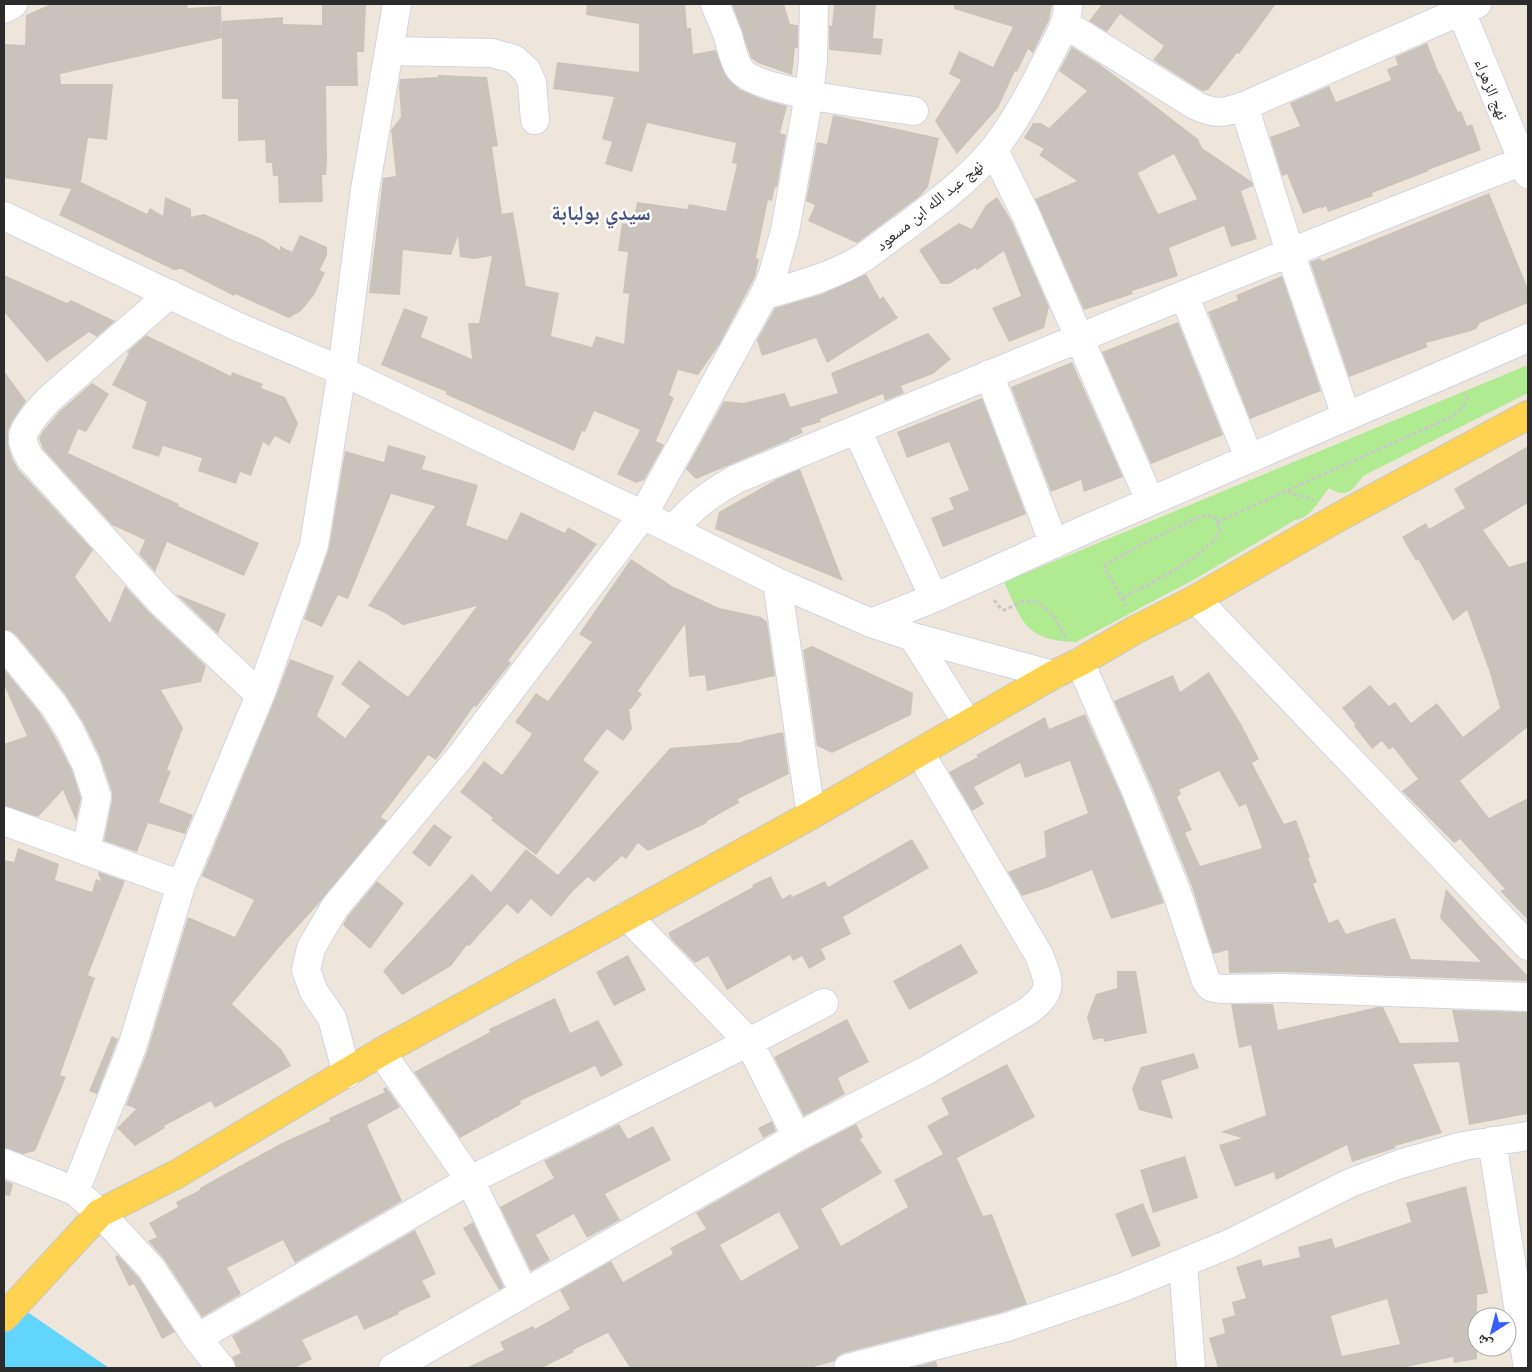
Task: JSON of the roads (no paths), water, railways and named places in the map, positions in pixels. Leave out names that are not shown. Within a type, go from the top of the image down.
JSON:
[{"type":"main road","points":[[4,1317],[100,1213],[177,1174],[382,1052],[811,815],[1053,675],[1196,599],[1337,518],[1528,415]]},
{"type":"street","points":[[4,9],[13,4]]},
{"type":"street","points":[[75,1191],[132,1047],[181,885],[260,695],[314,545],[342,371],[365,190],[397,4]]},
{"type":"street","points":[[715,4],[738,67],[745,76],[809,95],[914,111]]},
{"type":"street","points":[[347,1074],[332,1018],[314,992],[306,970],[311,948],[335,907],[460,757],[643,515],[764,295],[772,277],[785,231],[809,95],[813,60],[814,4]]},
{"type":"street","points":[[1066,14],[1208,112],[1219,113],[1244,106],[1465,6]]},
{"type":"street","name":"نهج الزهراء","points":[[1465,6],[1526,165]]},
{"type":"street","name":"نهج عبد الله ابن مسعود","points":[[764,295],[831,275],[854,263],[962,181],[994,150],[1010,127],[1038,79],[1066,14]]},
{"type":"street","points":[[389,51],[492,53],[514,59],[527,71],[532,83],[535,120]]},
{"type":"street","points":[[1244,106],[1290,252],[1346,416]]},
{"type":"street","points":[[994,150],[1025,213],[1150,501]]},
{"type":"street","points":[[672,530],[710,494],[736,479],[1290,252],[1407,206],[1526,165]]},
{"type":"street","points":[[4,216],[236,326],[342,371],[643,515],[777,582],[871,623],[913,637],[1053,675]]},
{"type":"street","points":[[170,294],[95,358],[40,409],[25,431],[23,440],[25,450],[30,458],[161,602],[260,695]]},
{"type":"street","points":[[1184,295],[1249,458]]},
{"type":"street","points":[[871,623],[934,598],[1150,501],[1528,338]]},
{"type":"street","points":[[989,374],[1054,544]]},
{"type":"street","points":[[857,430],[934,598]]},
{"type":"street","points":[[777,582],[811,815]]},
{"type":"street","points":[[1196,599],[1528,946]]},
{"type":"street","points":[[913,637],[968,724]]},
{"type":"street","points":[[4,645],[53,704],[69,728],[86,764],[97,797],[86,851]]},
{"type":"street","points":[[1080,662],[1138,793],[1177,893],[1206,981],[1212,987],[1221,989],[1282,988],[1528,997]]},
{"type":"street","points":[[393,1368],[797,1137],[927,1070],[1028,1011],[1042,1000],[1048,988],[1047,974],[1039,955],[920,753]]},
{"type":"street","points":[[4,821],[181,885]]},
{"type":"street","points":[[627,916],[749,1042],[797,1137]]},
{"type":"street","points":[[197,1338],[470,1180],[824,1003]]},
{"type":"street","points":[[382,1052],[470,1180],[524,1293]]},
{"type":"street","points":[[848,1368],[1008,1327],[1121,1288],[1229,1244],[1350,1182],[1400,1164],[1463,1146],[1528,1136]]},
{"type":"street","points":[[1492,1141],[1528,1368]]},
{"type":"street","points":[[4,1163],[75,1191],[100,1213],[151,1268],[197,1338],[221,1368]]},
{"type":"street","points":[[1183,1264],[1191,1368]]},
{"type":"water","points":[[4,1296],[109,1368],[4,1368]]},
{"type":"district","name":"سيدي بولبابة","points":[[601,213]]}]
